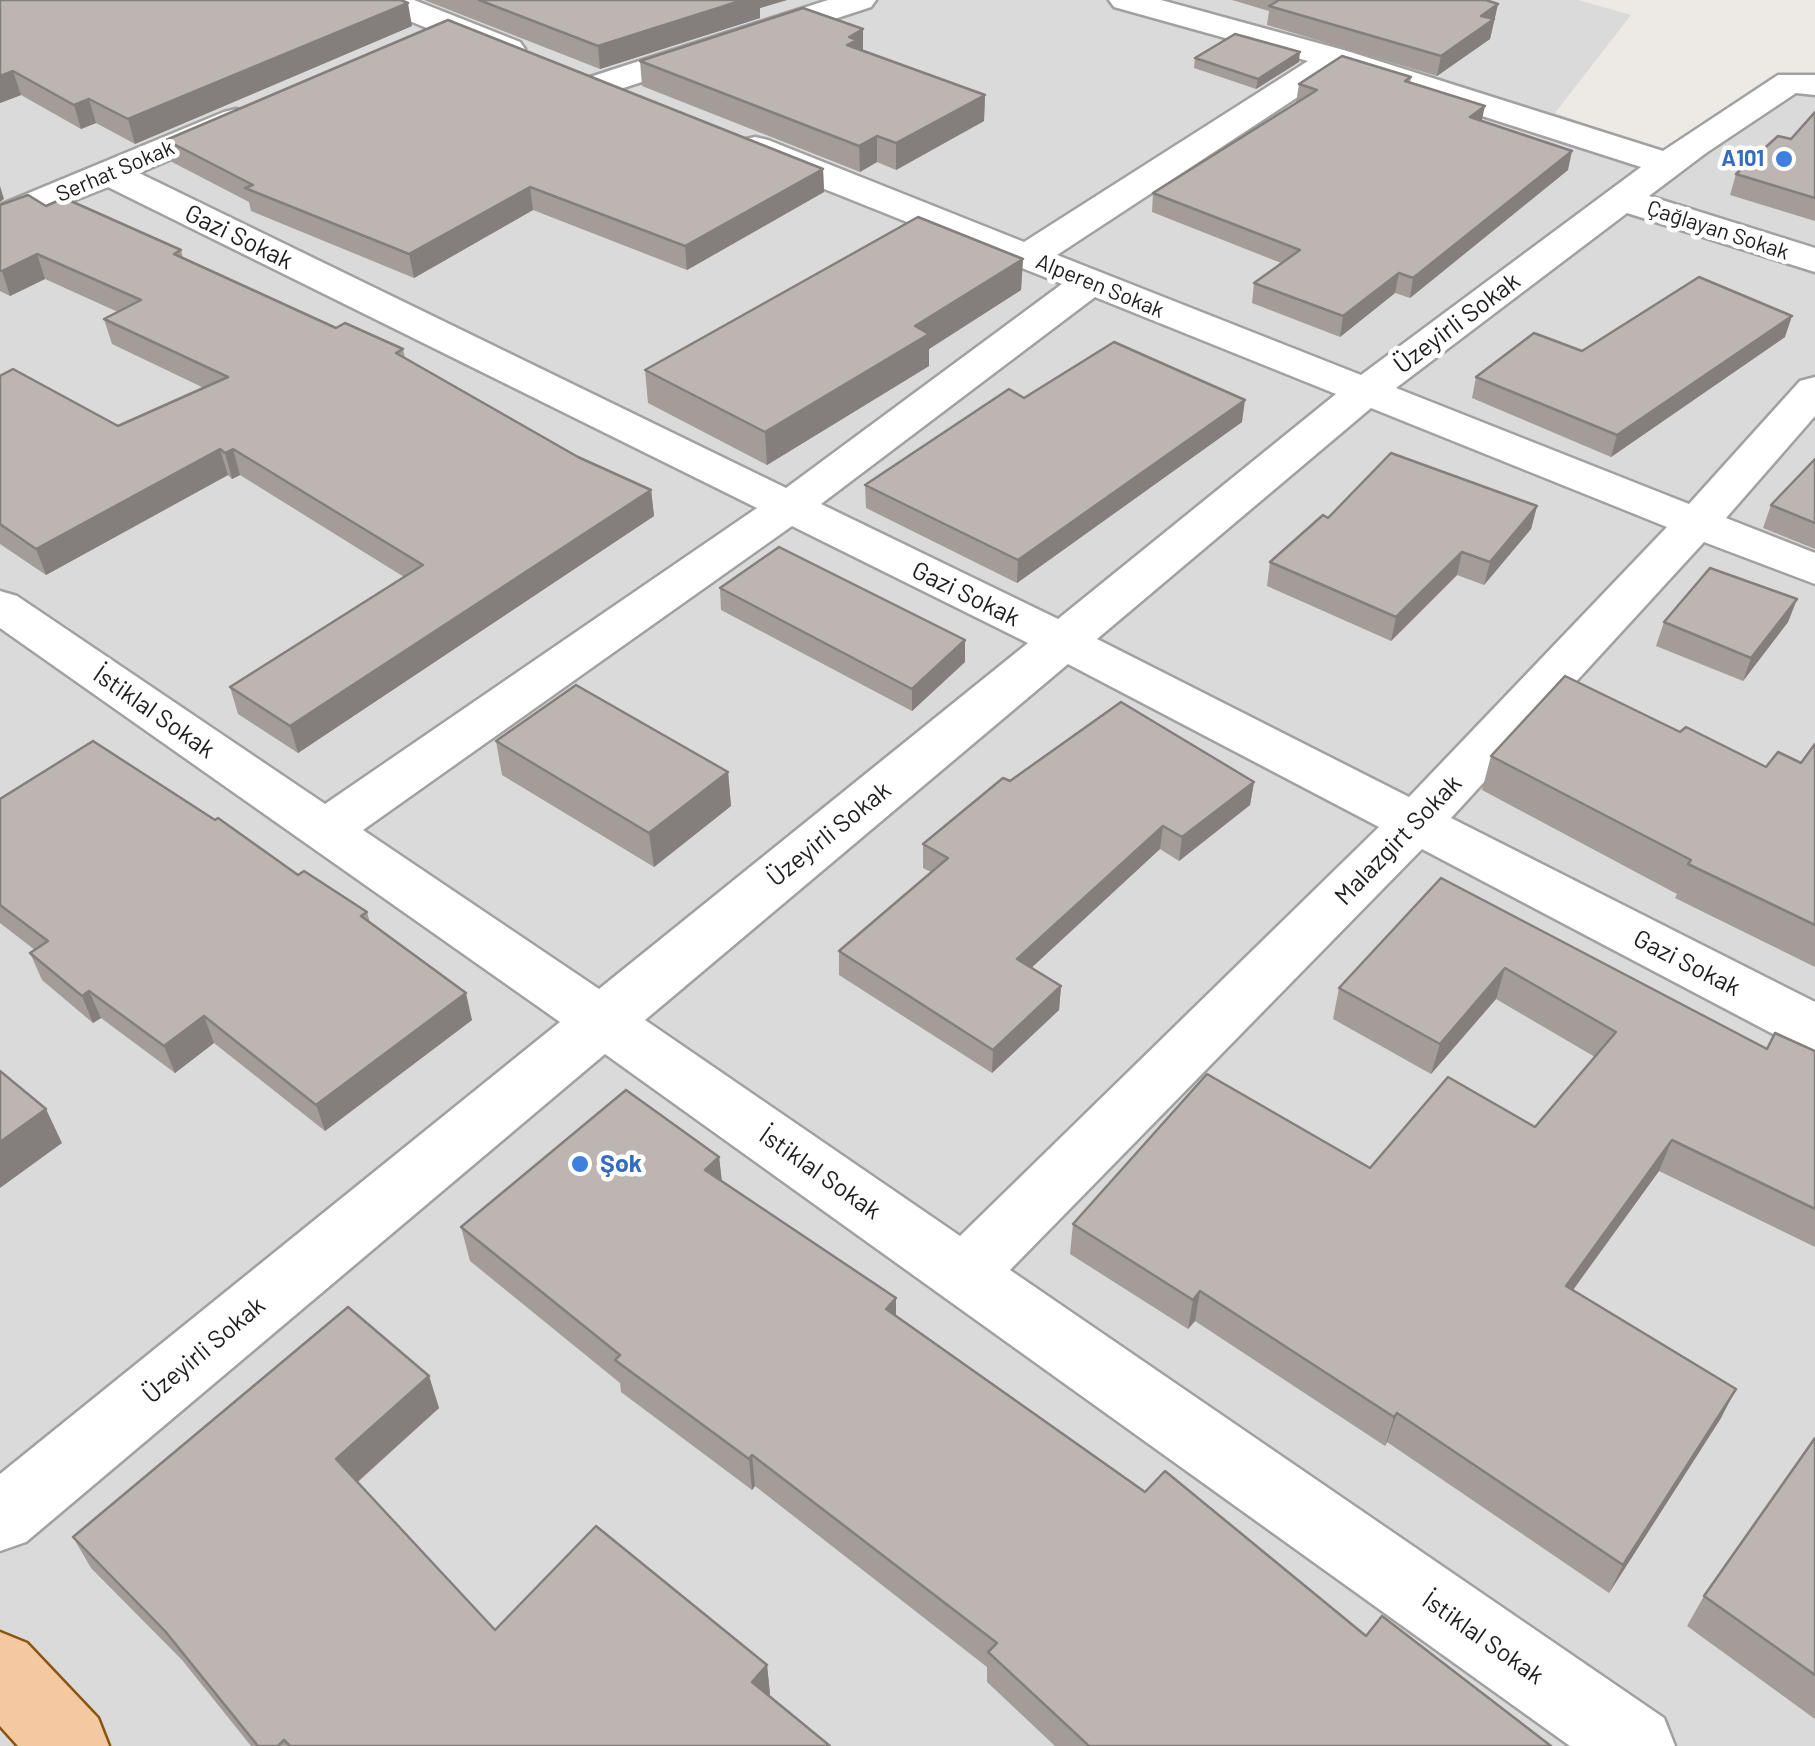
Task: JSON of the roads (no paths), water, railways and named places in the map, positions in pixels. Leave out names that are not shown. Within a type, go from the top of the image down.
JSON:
[{"type":"main road","points":[[0,1669],[70,1746]]},
{"type":"street","points":[[386,0],[432,34],[571,74],[652,107]]},
{"type":"street","points":[[571,74],[860,0]]},
{"type":"street","points":[[1126,0],[1336,58],[1668,164]]},
{"type":"street","points":[[1027,256],[1336,58]]},
{"type":"street","name":"Üzeyirli Sokak","points":[[0,1518],[1365,392],[1668,164],[1807,82]]},
{"type":"street","name":"Serhat Sokak","points":[[0,220],[271,104]]},
{"type":"street","name":"Alperen Sokak","points":[[724,135],[1815,570]]},
{"type":"street","name":"Gazi Sokak","points":[[110,174],[1063,641],[1815,1028]]},
{"type":"street","name":"Çağlayan Sokak","points":[[1621,199],[1815,260]]},
{"type":"street","points":[[325,830],[788,507],[1090,282]]},
{"type":"street","name":"Malazgirt Sokak","points":[[964,1274],[1416,823],[1697,523],[1815,390]]},
{"type":"street","name":"İstiklal Sokak","points":[[0,606],[602,1021],[1636,1746]]},
{"type":"place","name":"A101","points":[[1784,159]]},
{"type":"place","name":"Şok","points":[[580,1164]]}]
